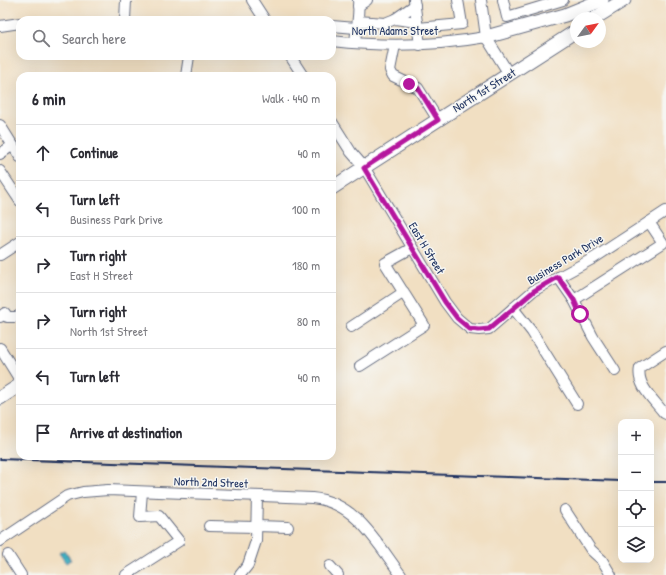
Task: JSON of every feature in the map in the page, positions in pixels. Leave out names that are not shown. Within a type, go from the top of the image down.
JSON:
[{"type":"main road","points":[[486,37],[565,15],[602,0]]},
{"type":"main road","points":[[605,12],[624,0]]},
{"type":"main road","name":"North 1st Street","points":[[336,186],[570,34]]},
{"type":"main road","points":[[0,398],[16,388]]},
{"type":"street","points":[[125,16],[126,0]]},
{"type":"street","points":[[252,0],[262,16]]},
{"type":"street","points":[[355,43],[357,24],[360,15],[357,2],[367,0]]},
{"type":"street","points":[[395,19],[418,25],[462,24],[458,0]]},
{"type":"street","points":[[481,0],[486,37],[510,74]]},
{"type":"street","points":[[503,0],[507,18],[563,0]]},
{"type":"street","points":[[415,3],[420,45]]},
{"type":"street","points":[[336,26],[385,23],[395,19],[415,3]]},
{"type":"street","points":[[0,26],[16,24]]},
{"type":"street","name":"North Adams Street","points":[[336,41],[420,45],[486,37]]},
{"type":"street","points":[[395,45],[390,70],[393,76],[418,88],[438,120]]},
{"type":"street","points":[[187,72],[188,60]]},
{"type":"street","points":[[293,60],[300,72]]},
{"type":"street","points":[[301,60],[302,72]]},
{"type":"street","points":[[0,126],[16,150]]},
{"type":"street","name":"East H Street","points":[[336,128],[351,152],[364,168],[445,302],[457,318],[470,329],[479,330]]},
{"type":"street","points":[[0,154],[13,145]]},
{"type":"street","points":[[0,171],[16,195]]},
{"type":"street","name":"Business Park Drive","points":[[479,330],[489,329],[534,291],[594,258],[666,212]]},
{"type":"street","points":[[574,300],[664,242],[649,222]]},
{"type":"street","points":[[0,255],[16,245]]},
{"type":"street","points":[[360,366],[424,325],[386,263],[412,248]]},
{"type":"street","points":[[558,277],[574,300],[593,337],[615,371]]},
{"type":"street","points":[[351,327],[404,292]]},
{"type":"street","points":[[513,308],[532,332],[577,404]]},
{"type":"street","points":[[0,317],[5,313],[7,317],[16,317]]},
{"type":"street","points":[[0,348],[16,374]]},
{"type":"street","points":[[666,351],[640,368],[638,374],[639,380],[666,414]]},
{"type":"street","name":"North 2nd Street","points":[[0,541],[68,496],[83,492],[108,490],[318,499],[342,507],[360,521],[401,575]]},
{"type":"street","points":[[126,575],[179,541],[159,516],[140,517],[142,492]]},
{"type":"street","points":[[240,575],[248,565],[256,541],[257,496]]},
{"type":"street","points":[[565,510],[591,550],[602,560],[611,575]]},
{"type":"street","points":[[209,526],[288,527]]},
{"type":"street","points":[[8,554],[21,575]]},
{"type":"street","points":[[330,566],[338,575]]},
{"type":"water","points":[[64,550],[71,560],[66,563],[59,553]]},
{"type":"railway","points":[[0,459],[16,460]]},
{"type":"railway","points":[[28,460],[618,481]]},
{"type":"railway","points":[[654,482],[666,482]]},
{"type":"route","points":[[409,84],[418,88],[438,120],[364,168],[445,302],[457,318],[470,329],[489,329],[534,291],[558,277],[574,300],[580,314]]}]
